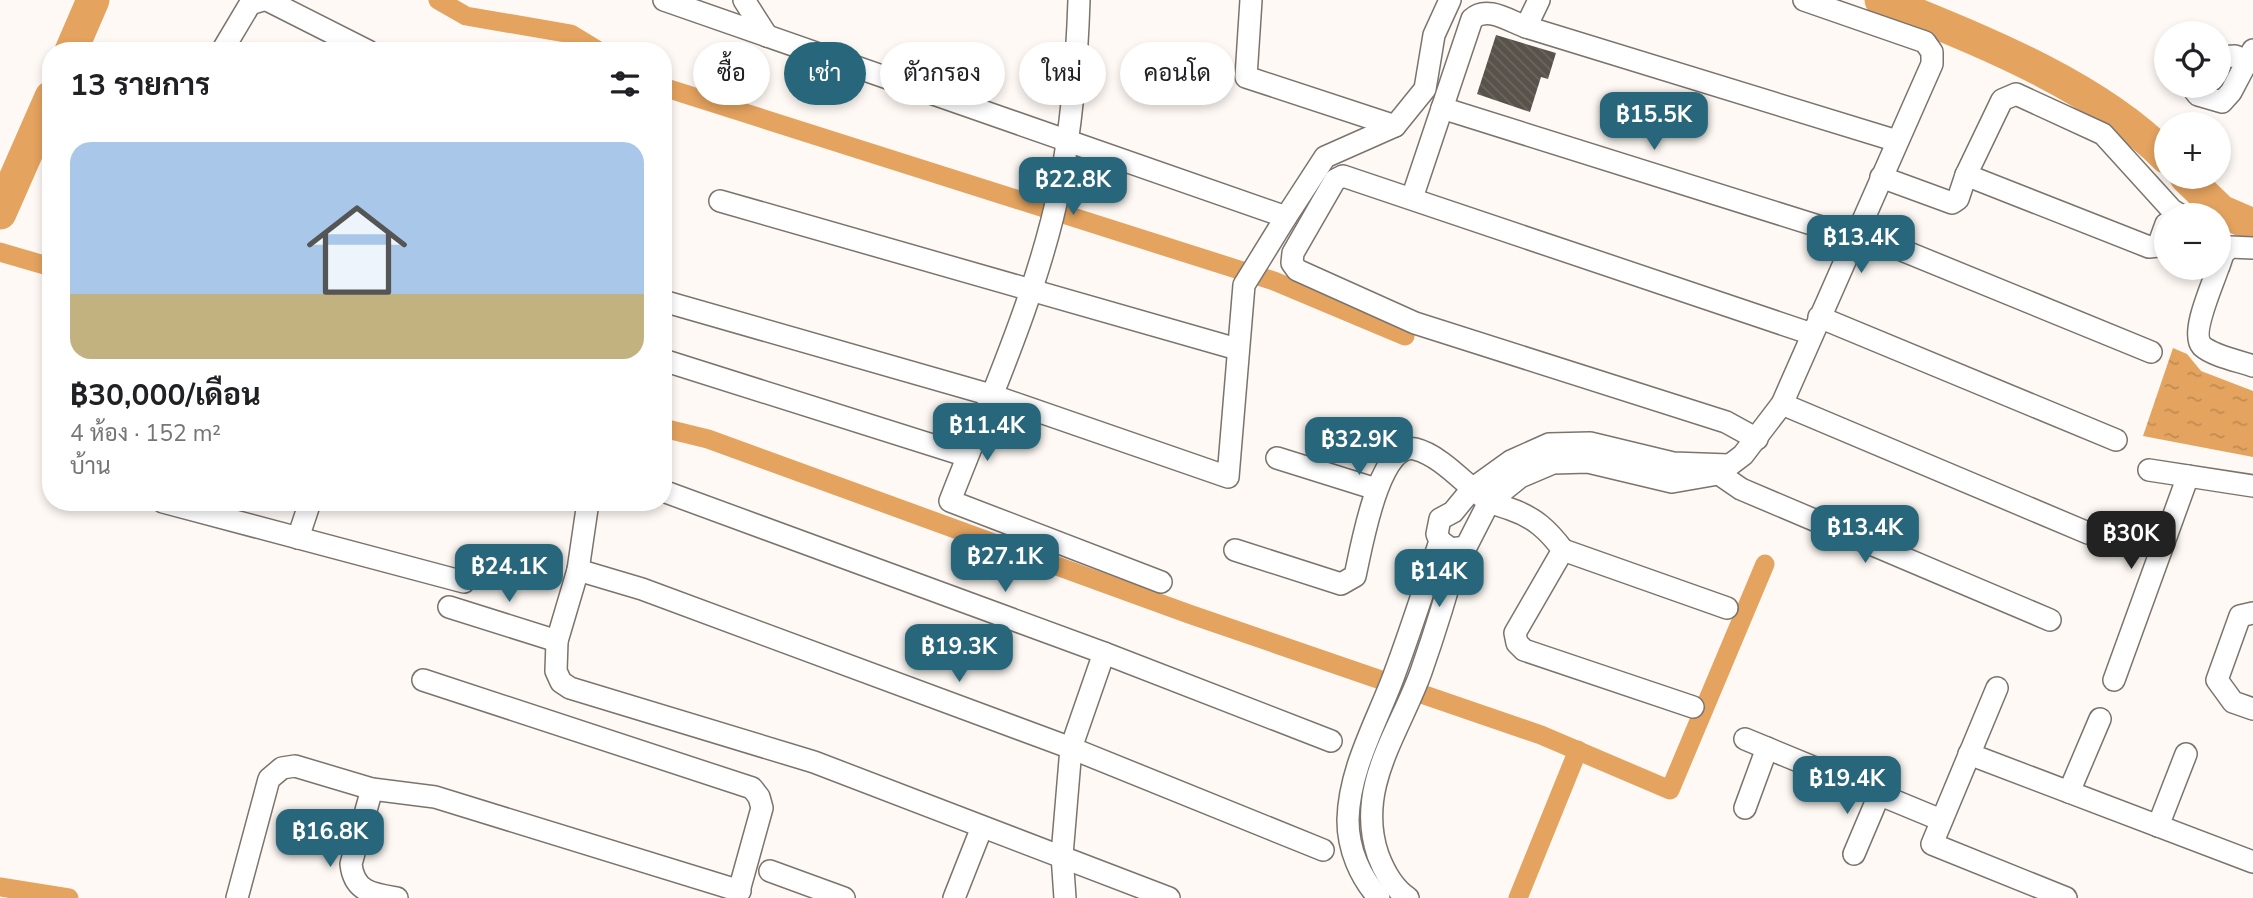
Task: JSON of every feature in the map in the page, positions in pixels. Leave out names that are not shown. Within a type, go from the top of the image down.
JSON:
[{"type":"street","points":[[227,42],[250,4],[265,0],[350,42]]},
{"type":"street","points":[[664,0],[1066,143],[1286,217]]},
{"type":"street","points":[[744,0],[767,36]]},
{"type":"street","points":[[1079,0],[1076,85],[1059,186],[1030,288],[950,500],[1161,582]]},
{"type":"street","points":[[1251,0],[1247,78],[1395,126]]},
{"type":"street","points":[[672,304],[991,395],[1228,477],[1244,285],[1325,158],[1395,126],[1425,89],[1434,35],[1450,0]]},
{"type":"street","points":[[1526,27],[1539,0]]},
{"type":"street","points":[[1718,467],[1757,439],[1782,404],[1932,64],[1932,52],[1925,42],[1804,0]]},
{"type":"street","points":[[1412,198],[1472,19],[1478,13],[1487,12],[1526,27],[1896,141]]},
{"type":"street","points":[[2231,56],[2250,55]]},
{"type":"street","points":[[2231,87],[2250,55]]},
{"type":"street","points":[[1881,177],[1951,203],[1958,199],[1966,175],[2002,100],[2017,94],[2103,134],[2161,203]]},
{"type":"street","points":[[2208,98],[2222,102],[2224,98]]},
{"type":"street","points":[[1442,107],[1855,236],[1882,242],[2151,352]]},
{"type":"street","points":[[1966,175],[2149,247],[2154,246]]},
{"type":"street","points":[[1757,439],[1726,422],[1415,323],[1297,270],[1292,263],[1293,253],[1335,180],[1343,176],[1353,178],[1816,326],[2116,440]]},
{"type":"street","points":[[720,201],[1237,349]]},
{"type":"street","points":[[2231,247],[2253,248]]},
{"type":"street","points":[[2214,280],[2198,327],[2198,338],[2203,347],[2253,366]]},
{"type":"street","points":[[672,363],[967,456]]},
{"type":"street","points":[[1782,404],[2088,533]]},
{"type":"street","points":[[1449,545],[1437,534],[1440,519],[1481,496],[1511,461],[1549,444],[1590,443],[1673,463],[1718,467],[1741,489],[2050,620]]},
{"type":"street","points":[[1235,551],[1340,584],[1349,582],[1355,576],[1376,489],[1396,452],[1405,447],[1417,449],[1481,496],[1546,527],[1563,551],[1727,608]]},
{"type":"street","points":[[1277,458],[1376,489]]},
{"type":"street","points":[[2149,470],[2253,486]]},
{"type":"street","points":[[2114,680],[2188,476]]},
{"type":"street","points":[[672,494],[1104,653],[1331,741]]},
{"type":"street","points":[[1449,545],[1471,541],[1481,496]]},
{"type":"street","points":[[197,511],[464,582]]},
{"type":"street","points":[[298,538],[307,511]]},
{"type":"street","points":[[587,511],[578,570],[557,641],[556,671],[561,682],[570,688],[814,762],[1169,898]]},
{"type":"street","points":[[1452,512],[1467,515],[1474,528]]},
{"type":"street","points":[[1408,898],[1384,870],[1371,833],[1370,764],[1386,698],[1449,545]]},
{"type":"street","points":[[1379,898],[1369,887],[1354,858],[1348,823],[1350,796],[1408,705],[1421,672],[1449,545]]},
{"type":"street","points":[[1563,551],[1522,615],[1515,633],[1517,643],[1531,653],[1693,707]]},
{"type":"street","points":[[578,570],[642,589],[1071,748],[1323,850]]},
{"type":"street","points":[[449,607],[557,641]]},
{"type":"street","points":[[2253,613],[2240,616],[2217,680],[2233,702],[2253,709]]},
{"type":"street","points":[[1065,898],[1062,855],[1071,748],[1104,653]]},
{"type":"street","points":[[237,898],[269,779],[274,773],[295,766],[372,789],[435,797],[738,894],[762,808],[759,797],[752,788],[423,680]]},
{"type":"street","points":[[1997,688],[1931,844],[2066,898]]},
{"type":"street","points":[[2069,792],[2100,719]]},
{"type":"street","points":[[1745,739],[1941,820]]},
{"type":"street","points":[[1745,808],[1768,748]]},
{"type":"street","points":[[1969,754],[2253,862]]},
{"type":"street","points":[[2158,825],[2186,754]]},
{"type":"street","points":[[372,789],[351,864],[352,876],[359,887],[371,894],[397,898]]},
{"type":"street","points":[[1854,854],[1880,795]]},
{"type":"street","points":[[954,898],[982,827]]},
{"type":"street","points":[[770,871],[844,898]]},
{"type":"water","points":[[2173,348],[2187,354],[2201,371],[2253,391],[2253,457],[2143,436]]},
{"type":"building","points":[[1496,35],[1556,53],[1548,79],[1541,77],[1530,112],[1477,94]]},
{"type":"waterway","points":[[75,42],[93,0]]},
{"type":"waterway","points":[[438,0],[466,16],[571,34],[584,42]]},
{"type":"waterway","points":[[1881,0],[2032,65],[2105,107],[2154,146]]},
{"type":"waterway","points":[[672,90],[1274,281],[1405,336]]},
{"type":"waterway","points":[[0,213],[42,117]]},
{"type":"waterway","points":[[2198,189],[2221,211],[2253,225]]},
{"type":"waterway","points":[[0,252],[42,264]]},
{"type":"waterway","points":[[672,430],[708,439],[1189,614],[1541,735],[1670,790],[1765,564]]},
{"type":"waterway","points":[[1518,898],[1578,750]]},
{"type":"waterway","points":[[0,887],[69,898]]}]
